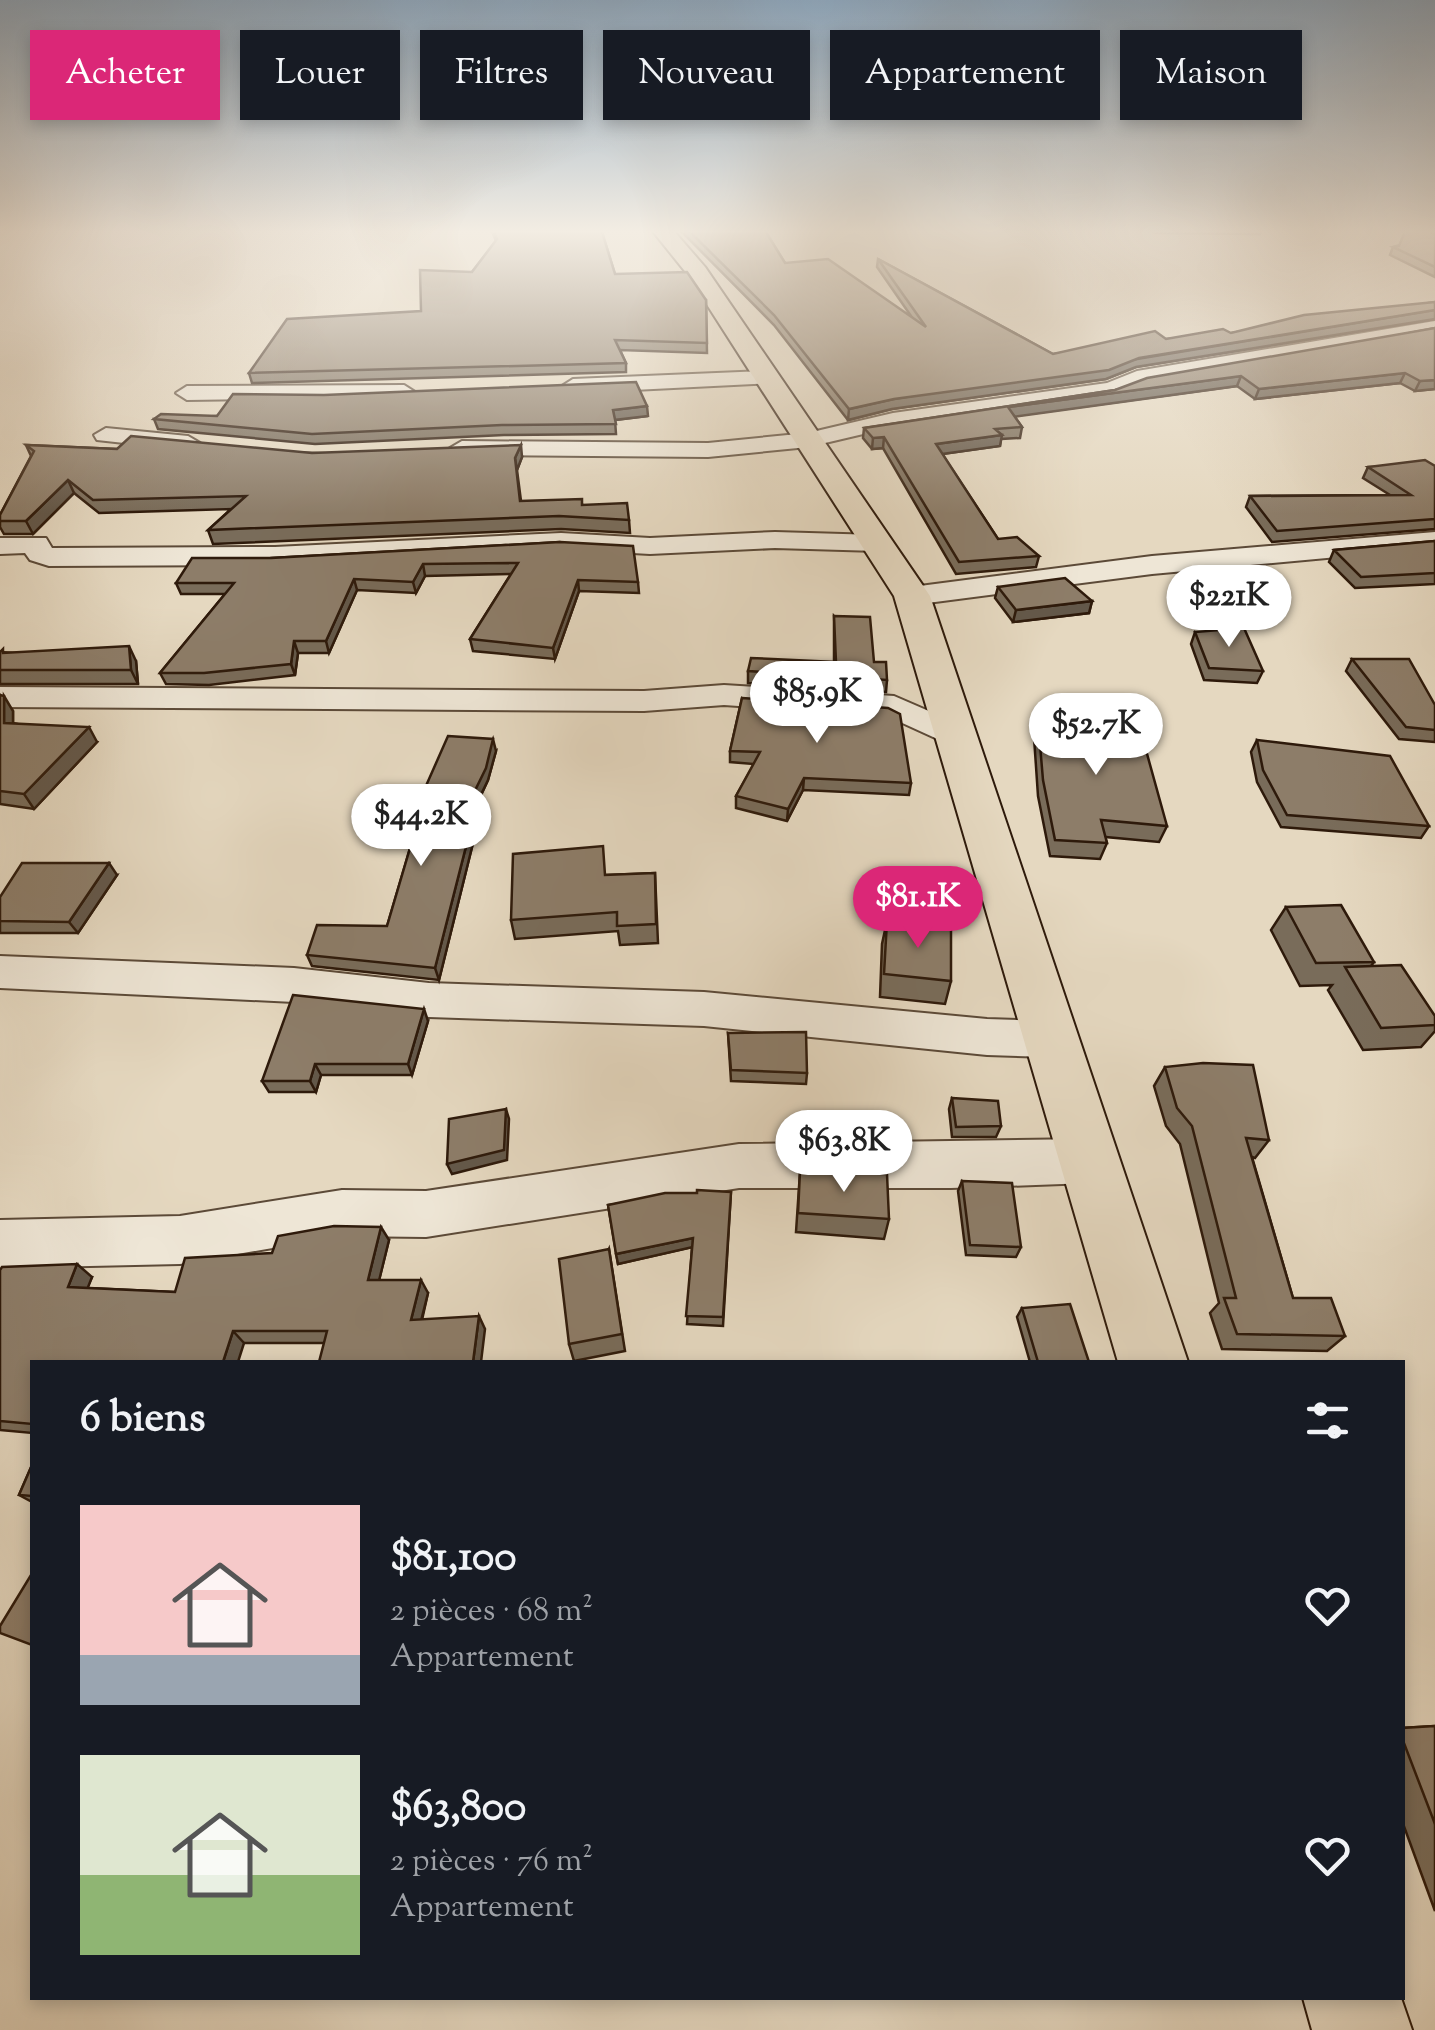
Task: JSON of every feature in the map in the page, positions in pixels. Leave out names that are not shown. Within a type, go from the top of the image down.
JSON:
[{"type":"main road","points":[[731,324],[912,596],[1151,1360]]},
{"type":"main road","points":[[1353,2000],[1362,2030]]},
{"type":"street","points":[[431,450],[504,446],[681,451],[808,440],[893,420],[1112,389],[1137,378],[1435,327]]},
{"type":"street","points":[[556,386],[767,378]]},
{"type":"street","points":[[186,393],[427,391]]},
{"type":"street","points":[[106,435],[220,446]]},
{"type":"street","points":[[0,546],[36,544],[40,554],[68,557],[293,555],[561,540],[650,546],[775,540],[876,543]]},
{"type":"street","points":[[912,596],[1152,565],[1435,540]]},
{"type":"street","points":[[0,697],[644,700],[724,695],[900,707],[956,735]]},
{"type":"street","points":[[0,972],[294,986],[429,1000],[704,1009],[987,1037],[1048,1039]]},
{"type":"street","points":[[0,1244],[180,1240],[342,1213],[426,1214],[766,1164],[951,1166],[1089,1161]]},
{"type":"building","points":[[284,324],[707,324],[707,343],[615,340],[626,363],[249,373]]},
{"type":"building","points":[[781,324],[921,324],[926,327],[924,324],[997,324],[1053,354],[1155,331],[1166,339],[1223,329],[1231,333],[1269,324],[1350,324],[1139,358],[1109,370],[894,399],[849,409]]},
{"type":"building","points":[[1435,328],[1435,380],[1420,381],[1405,373],[1259,389],[1241,376],[1008,407],[1022,427],[995,429],[1002,435],[936,444],[998,539],[1017,537],[1039,556],[959,562],[884,437],[873,438],[864,428],[1115,390],[1147,378]]},
{"type":"building","points":[[636,382],[647,406],[613,410],[616,424],[312,434],[154,419],[161,414],[217,416],[233,394],[324,395]]},
{"type":"building","points":[[131,436],[312,453],[521,445],[515,458],[520,501],[582,499],[582,505],[627,503],[629,520],[559,516],[208,530],[246,496],[93,500],[68,480],[26,521],[0,521],[34,451],[26,445],[117,449]]},
{"type":"building","points":[[1425,460],[1435,466],[1435,519],[1277,531],[1250,496],[1411,495],[1368,467]]},
{"type":"building","points":[[1435,541],[1435,573],[1361,577],[1334,550]]},
{"type":"building","points":[[560,542],[633,546],[638,582],[578,580],[553,648],[470,639],[518,563],[423,564],[413,582],[354,579],[326,641],[294,641],[291,664],[204,673],[160,673],[234,583],[176,583],[192,558],[271,558]]},
{"type":"building","points":[[1065,578],[1092,601],[1016,610],[998,587]]},
{"type":"building","points":[[834,616],[870,617],[874,662],[886,662],[887,680],[748,671],[751,658],[836,662]]},
{"type":"building","points":[[1244,628],[1263,671],[1209,668],[1195,632]]},
{"type":"building","points":[[129,646],[131,670],[0,670],[3,649],[3,653]]},
{"type":"building","points":[[1352,659],[1409,659],[1435,705],[1435,730],[1406,727]]},
{"type":"building","points":[[0,695],[4,696],[4,723],[89,727],[24,794],[0,791]]},
{"type":"building","points":[[742,698],[888,708],[900,714],[911,783],[804,778],[788,809],[736,796],[760,752],[730,751]]},
{"type":"building","points":[[1038,721],[1134,722],[1144,743],[1167,826],[1101,820],[1107,843],[1055,840],[1043,780]]},
{"type":"building","points":[[448,736],[493,739],[486,768],[463,815],[474,815],[435,968],[307,955],[317,925],[387,926],[423,804],[418,804]]},
{"type":"building","points":[[1257,740],[1390,756],[1429,826],[1287,815],[1263,770]]},
{"type":"building","points":[[603,846],[605,875],[655,873],[656,924],[617,926],[617,912],[511,920],[513,854]]},
{"type":"building","points":[[22,863],[109,863],[69,922],[0,921],[0,897]]},
{"type":"building","points":[[1341,905],[1374,962],[1316,963],[1286,907]]},
{"type":"building","points":[[887,921],[951,927],[951,981],[884,974]]},
{"type":"building","points":[[1401,965],[1435,1016],[1435,1025],[1381,1028],[1345,967]]},
{"type":"building","points":[[293,995],[424,1009],[408,1064],[315,1064],[310,1081],[262,1081]]},
{"type":"building","points":[[806,1032],[807,1073],[731,1070],[728,1033]]},
{"type":"building","points":[[1203,1063],[1253,1065],[1269,1140],[1246,1138],[1293,1298],[1331,1298],[1345,1336],[1237,1334],[1224,1298],[1236,1298],[1192,1126],[1177,1108],[1165,1067]]},
{"type":"building","points":[[952,1098],[998,1101],[1001,1126],[956,1127]]},
{"type":"building","points":[[506,1109],[504,1150],[447,1164],[449,1119]]},
{"type":"building","points":[[800,1172],[887,1174],[889,1219],[798,1213]]},
{"type":"building","points":[[962,1181],[1012,1183],[1021,1247],[970,1245]]},
{"type":"building","points":[[697,1190],[731,1192],[723,1317],[686,1316],[693,1238],[616,1254],[608,1205]]},
{"type":"building","points":[[334,1226],[381,1227],[368,1280],[421,1280],[411,1320],[479,1316],[473,1360],[320,1360],[327,1331],[233,1331],[224,1360],[30,1360],[30,1424],[0,1421],[2,1267],[77,1264],[68,1287],[175,1292],[185,1258],[272,1253],[278,1236]]},
{"type":"building","points":[[609,1249],[622,1334],[569,1344],[559,1259]]},
{"type":"building","points":[[1070,1304],[1088,1360],[1037,1360],[1022,1308]]},
{"type":"building","points":[[30,1470],[30,1496],[19,1495]]},
{"type":"building","points":[[30,1577],[30,1644],[0,1633],[0,1626]]},
{"type":"building","points":[[1435,1726],[1435,1824],[1405,1746],[1405,1728]]}]
